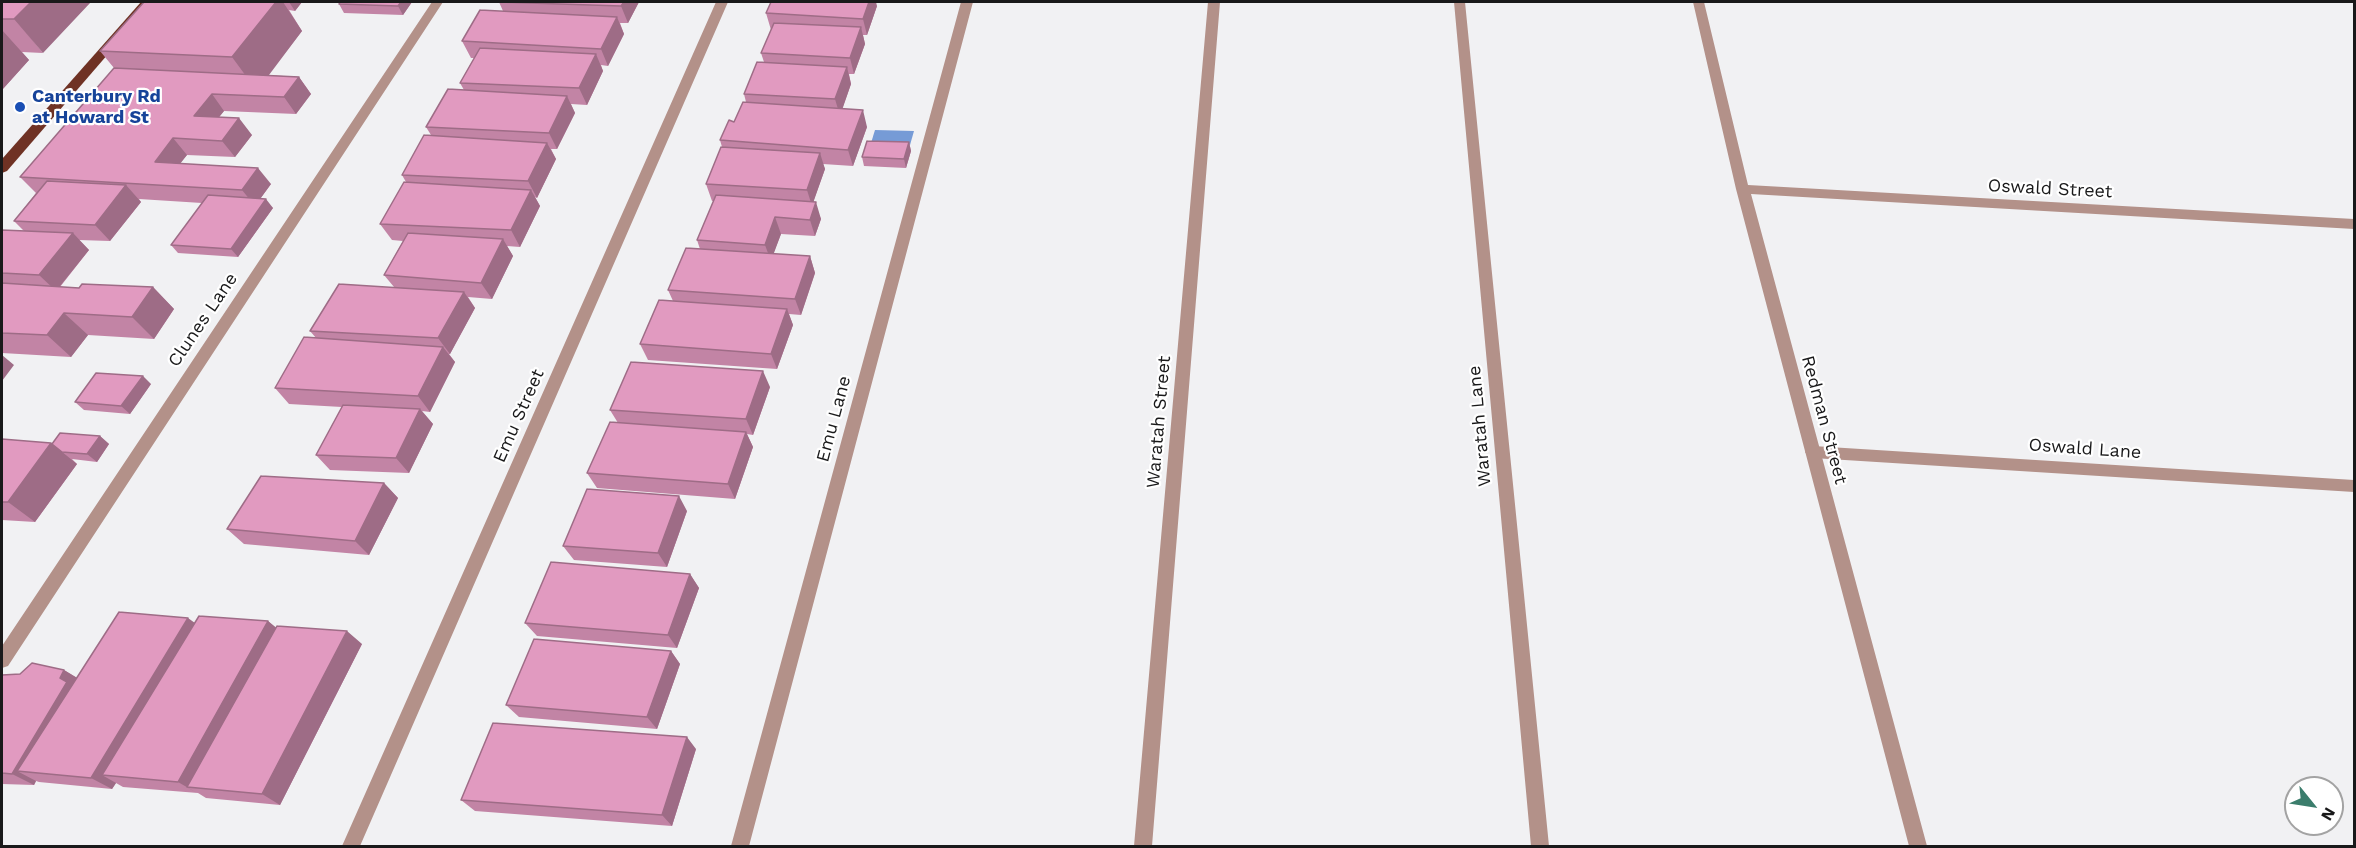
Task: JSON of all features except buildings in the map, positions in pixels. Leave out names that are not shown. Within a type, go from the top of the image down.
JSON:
[{"type":"highway","points":[[2,168],[147,2]]},
{"type":"street","name":"Clunes Lane","points":[[2,660],[437,2]]},
{"type":"street","name":"Emu Street","points":[[351,846],[722,2]]},
{"type":"street","name":"Emu Lane","points":[[740,846],[967,2]]},
{"type":"street","name":"Waratah Street","points":[[1143,846],[1214,2]]},
{"type":"street","name":"Waratah Lane","points":[[1459,2],[1540,846]]},
{"type":"street","name":"Redman Street","points":[[1698,2],[1743,189],[1918,846]]},
{"type":"street","name":"Oswald Street","points":[[1743,189],[2355,224]]},
{"type":"street","name":"Oswald Lane","points":[[1813,452],[2355,486]]},
{"type":"water","points":[[875,130],[914,131],[910,145],[871,143]]},
{"type":"place","name":"Canterbury Rd at Howard St","points":[[20,107]]}]
